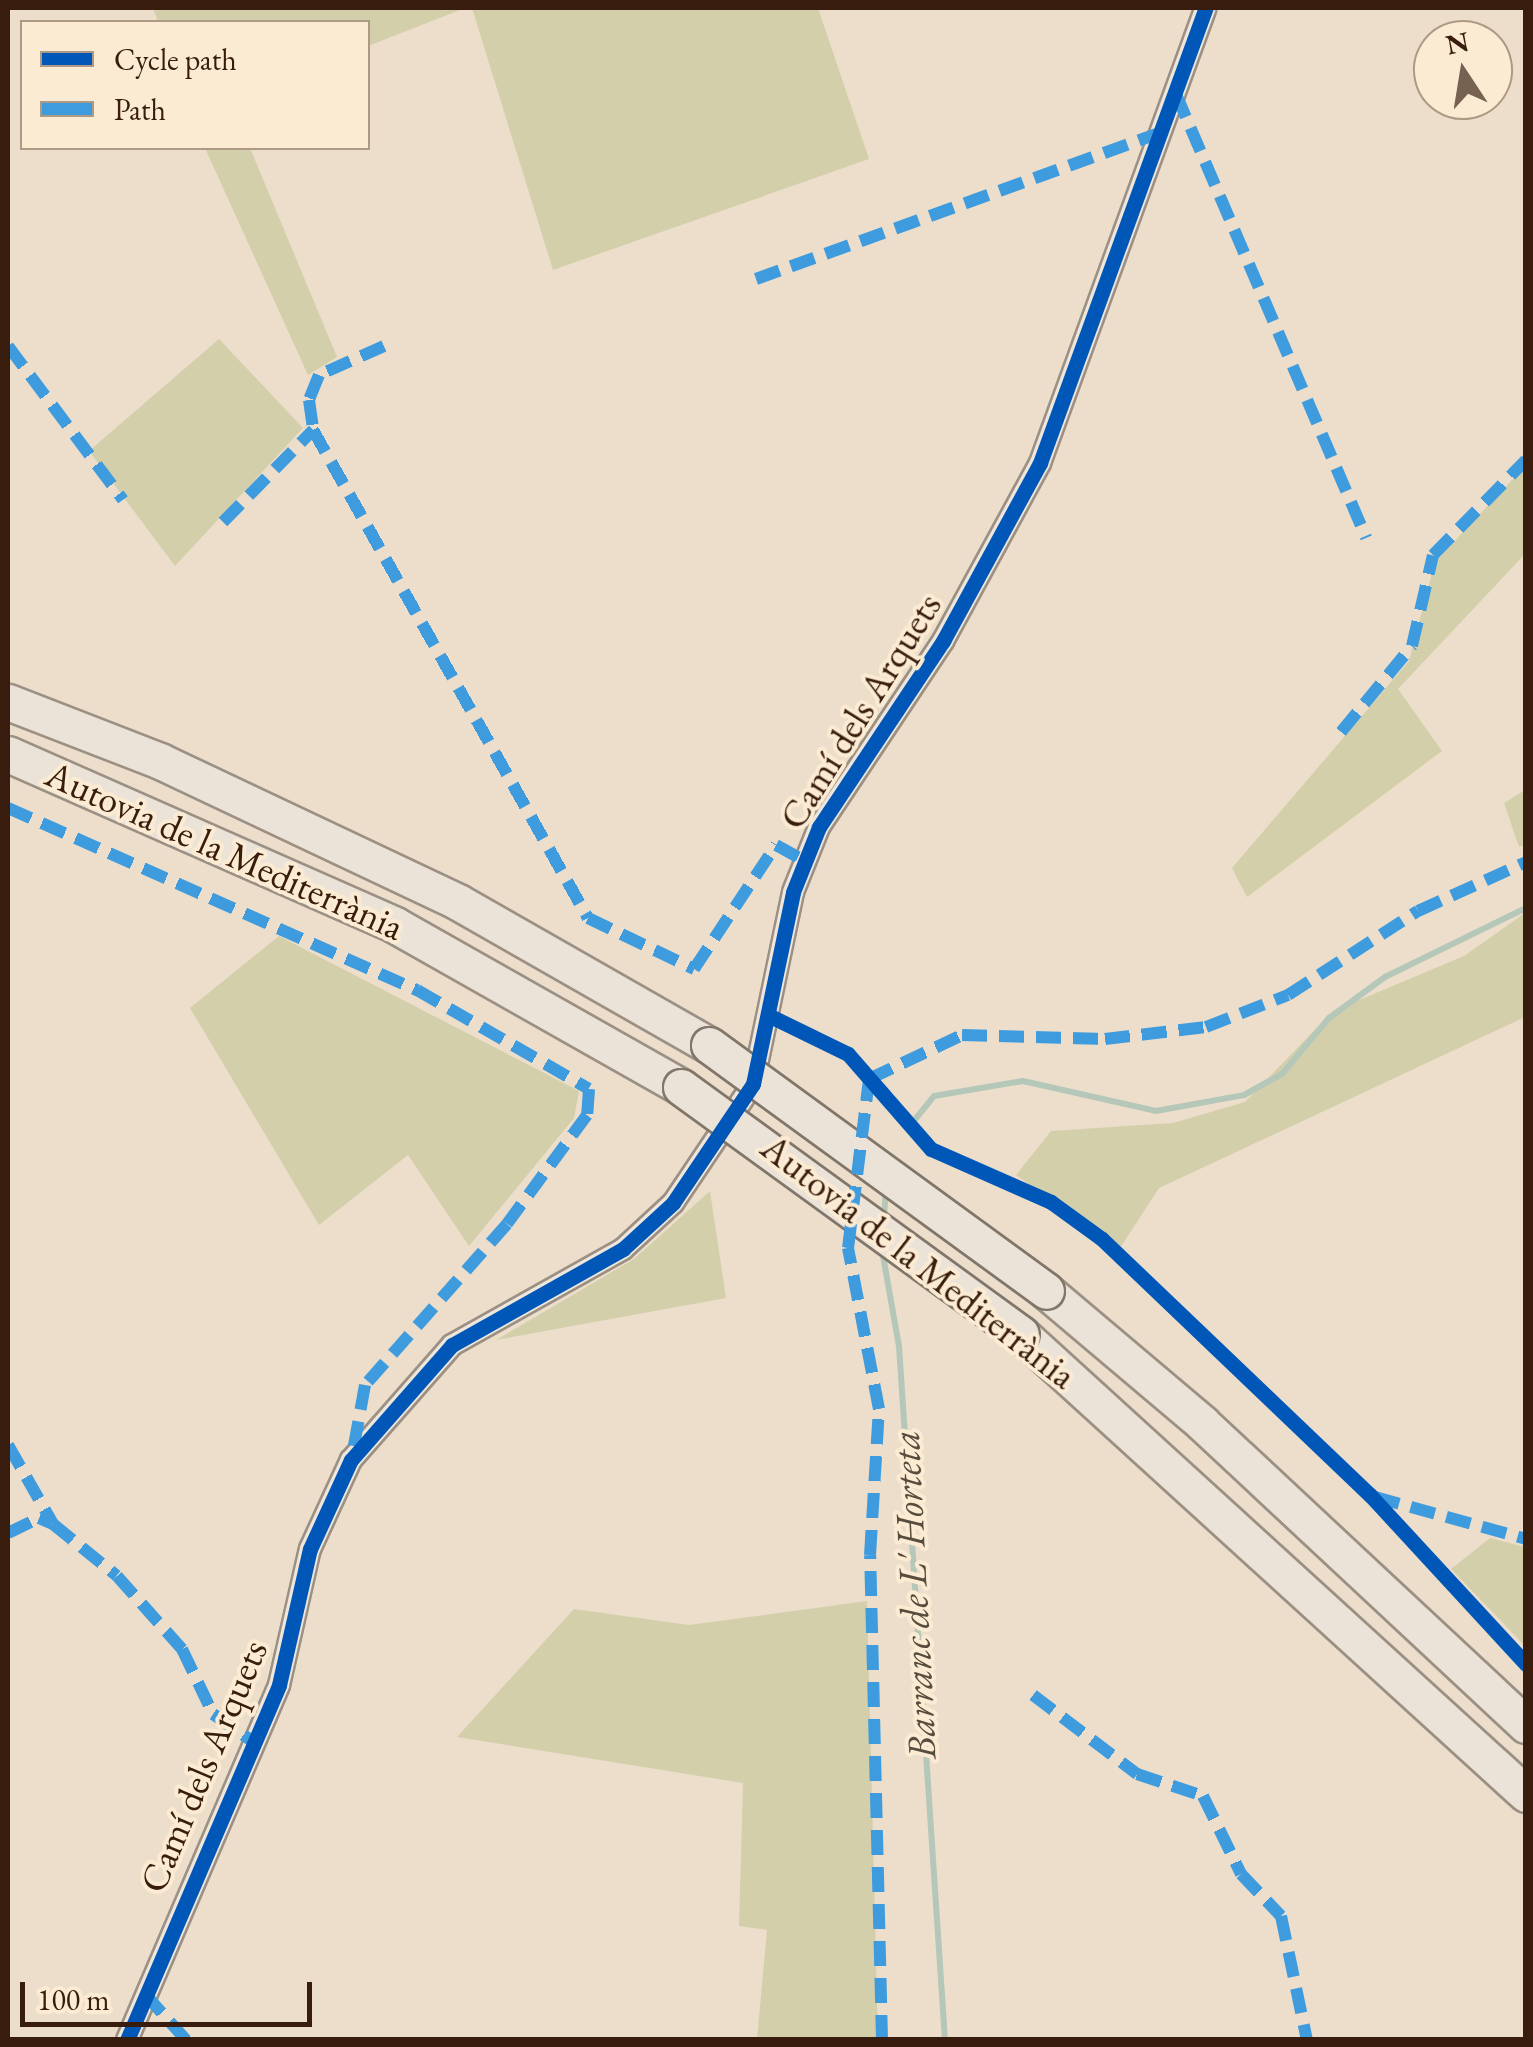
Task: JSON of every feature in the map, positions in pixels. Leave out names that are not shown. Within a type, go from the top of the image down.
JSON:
[{"type":"highway","name":"Autovia de la Mediterrània","points":[[8,702],[160,762],[458,902],[709,1045],[1046,1291],[1202,1422],[1526,1725]]},
{"type":"highway","name":"Autovia de la Mediterrània","points":[[8,754],[395,925],[681,1086],[1020,1334],[1526,1794]]},
{"type":"street","name":"Camí dels Arquets","points":[[126,2040],[279,1684],[310,1549],[352,1460],[452,1344],[622,1249],[672,1203],[718,1148],[753,1084],[793,892],[819,826],[943,641],[1040,463],[1206,8]]},
{"type":"shaded area","points":[[153,8],[465,8],[370,45],[370,20],[157,20]]},
{"type":"shaded area","points":[[472,8],[818,8],[869,159],[553,270]]},
{"type":"shaded area","points":[[206,150],[251,150],[337,357],[308,375]]},
{"type":"shaded area","points":[[219,339],[303,428],[175,566],[89,451]]},
{"type":"shaded area","points":[[1525,466],[1525,554],[1398,689],[1442,751],[1247,897],[1232,868],[1409,661],[1435,562]]},
{"type":"shaded area","points":[[1525,790],[1525,845],[1519,847],[1504,803]]},
{"type":"shaded area","points":[[1525,913],[1525,1017],[1159,1188],[1120,1248],[1016,1175],[1051,1131],[1173,1123],[1245,1102],[1333,1011],[1464,956]]},
{"type":"shaded area","points":[[279,936],[579,1091],[574,1118],[469,1246],[408,1155],[319,1225],[190,1008]]},
{"type":"shaded area","points":[[710,1191],[726,1298],[496,1340],[634,1259]]},
{"type":"shaded area","points":[[1490,1538],[1525,1547],[1525,1646],[1451,1569]]},
{"type":"shaded area","points":[[867,1601],[878,2039],[757,2039],[767,1930],[739,1926],[743,1783],[457,1737],[574,1609],[689,1625]]},
{"type":"waterway","points":[[913,1122],[934,1096],[1023,1081],[1156,1111],[1244,1095],[1282,1074],[1329,1018],[1385,977],[1526,908]]},
{"type":"waterway","name":"Barranc de L' Horteta","points":[[884,1217],[886,1190]]},
{"type":"waterway","name":"Barranc de L' Horteta","points":[[882,1250],[899,1346],[945,2040]]},
{"type":"marked path","points":[[1176,94],[1366,538]]},
{"type":"marked path","points":[[756,279],[1157,134]]},
{"type":"marked path","points":[[8,346],[123,500]]},
{"type":"marked path","points":[[384,346],[319,375],[309,400],[313,430],[588,918],[694,969],[776,845],[805,861]]},
{"type":"marked path","points":[[223,522],[313,430]]},
{"type":"marked path","points":[[1341,732],[1412,646],[1433,555],[1526,460]]},
{"type":"marked path","points":[[8,808],[417,990],[589,1089],[587,1115],[507,1224],[365,1385],[353,1451]]},
{"type":"marked path","points":[[882,2040],[870,1555],[879,1409],[848,1248],[869,1079],[962,1035],[1105,1039],[1206,1027],[1288,995],[1418,911],[1526,862]]},
{"type":"marked path","points":[[8,1445],[53,1524]]},
{"type":"marked path","points":[[1375,1497],[1526,1539]]},
{"type":"marked path","points":[[8,1533],[39,1518],[53,1524],[117,1576],[182,1649],[213,1714],[252,1741]]},
{"type":"marked path","points":[[1033,1695],[1137,1774],[1203,1796],[1241,1874],[1281,1916],[1307,2040]]},
{"type":"marked path","points":[[145,1994],[186,2040]]},
{"type":"cycle path","points":[[127,2040],[279,1685],[310,1549],[351,1460],[452,1345],[623,1249],[673,1203],[753,1084],[793,892],[819,827],[943,641],[1040,463],[1206,8]]},
{"type":"cycle path","points":[[768,1015],[848,1054],[931,1149],[1051,1202],[1102,1239],[1370,1495],[1526,1664]]}]
